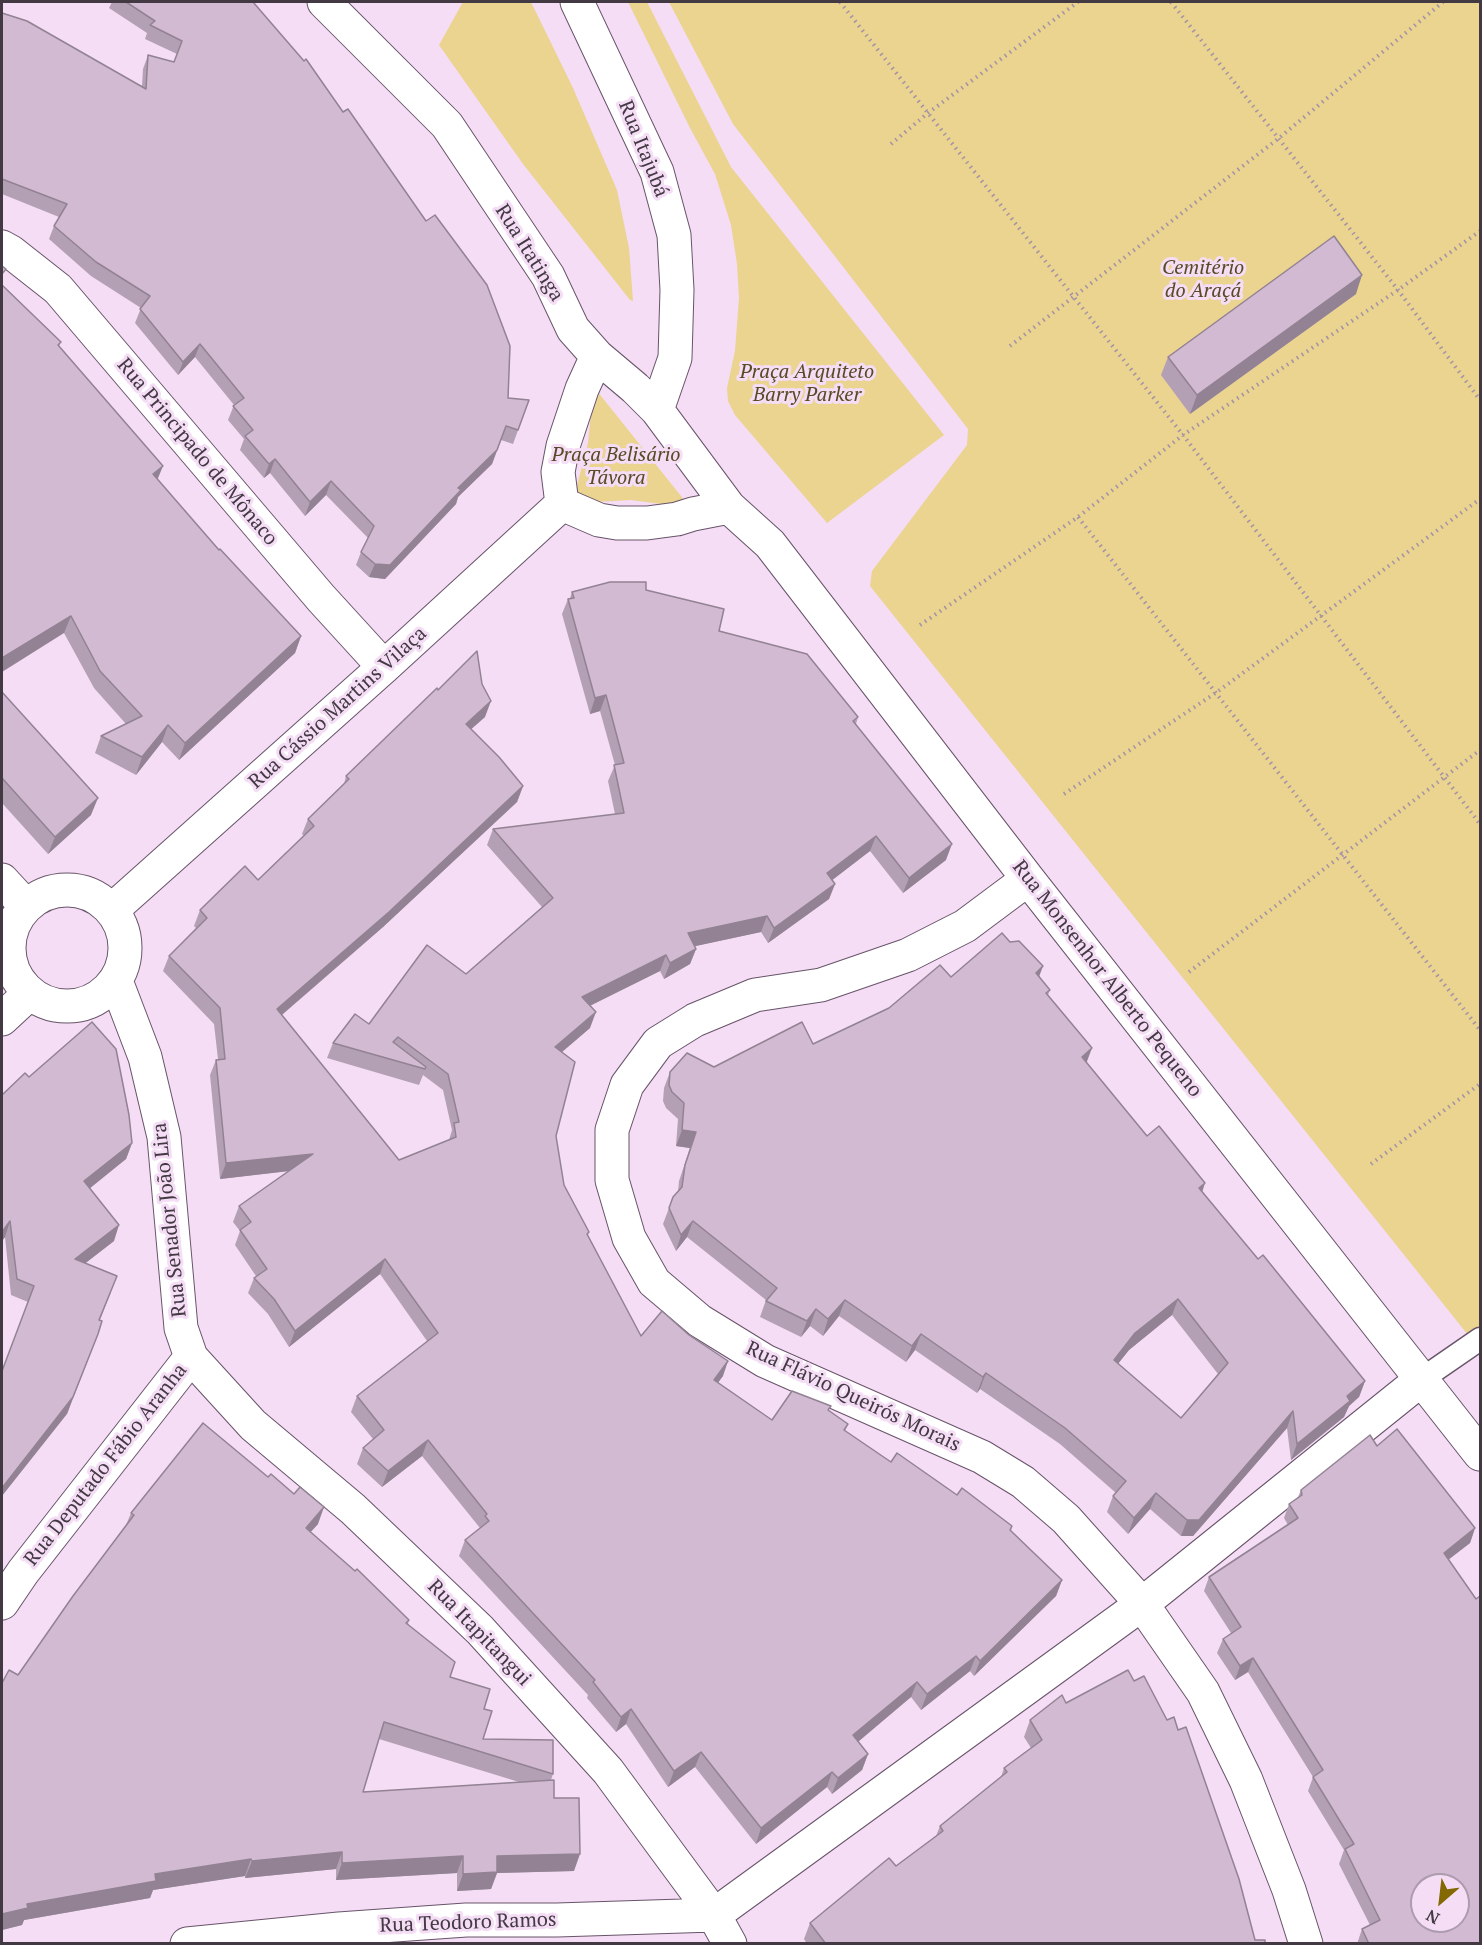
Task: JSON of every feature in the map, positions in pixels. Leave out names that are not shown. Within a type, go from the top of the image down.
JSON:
[{"type":"street","name":"Rua Itatinga","points":[[324,2],[447,125],[548,276],[573,329],[597,356],[657,410],[729,507]]},
{"type":"street","name":"Rua Itajubá","points":[[578,2],[657,172],[674,235],[677,290],[675,358],[657,410]]},
{"type":"street","name":"Rua Principado de Mônaco","points":[[2,246],[58,290],[321,598],[384,667]]},
{"type":"street","points":[[597,356],[582,389],[563,446],[558,472],[562,504],[599,520],[617,523],[647,523],[677,519],[729,507]]},
{"type":"street","name":"Rua Cássio Martins Vilaça","points":[[112,910],[562,504]]},
{"type":"street","name":"Rua Monsenhor Alberto Pequeno","points":[[729,507],[770,544],[1028,879],[1480,1454]]},
{"type":"street","name":"Rua Flávio Queirós Morais","points":[[1028,879],[965,926],[908,955],[821,985],[755,995],[695,1020],[658,1043],[627,1085],[612,1130],[612,1180],[629,1238],[654,1282],[700,1321],[765,1361],[982,1457],[1023,1482],[1066,1519],[1142,1604],[1203,1692],[1245,1780],[1289,1890],[1306,1944]]},
{"type":"street","points":[[2,880],[26,906]]},
{"type":"street","points":[[66,889],[83,891],[99,899],[112,910],[124,932],[126,957],[116,981],[102,996],[83,1005],[62,1006],[42,1000],[30,993],[15,974],[10,959],[9,942],[13,926],[26,906],[34,899],[50,892],[66,889]]},
{"type":"street","name":"Rua Senador João Lira","points":[[116,981],[145,1057],[164,1137],[181,1328],[191,1357]]},
{"type":"street","points":[[2,1019],[30,993]]},
{"type":"street","name":"Rua Deputado Fábio Aranha","points":[[2,1603],[23,1572],[191,1357]]},
{"type":"street","name":"Rua Itapitangui","points":[[191,1357],[252,1425],[353,1509],[480,1630],[608,1771],[714,1915],[730,1944]]},
{"type":"street","points":[[714,1915],[1142,1604],[1422,1379]]},
{"type":"street","name":"Rua Teodoro Ramos","points":[[187,1944],[339,1929],[466,1920],[557,1920],[714,1915]]},
{"type":"lane","points":[[1422,1379],[1480,1339]]},
{"type":"path","points":[[840,2],[1183,435],[1480,824]]},
{"type":"path","points":[[891,144],[928,113],[1078,2]]},
{"type":"path","points":[[1171,2],[1280,138],[1480,400]]},
{"type":"path","points":[[1010,346],[1280,138],[1443,2]]},
{"type":"path","points":[[920,625],[1078,517],[1183,435],[1398,290],[1480,231]]},
{"type":"path","points":[[1064,794],[1217,692],[1480,499]]},
{"type":"path","points":[[1078,517],[1480,1030]]},
{"type":"path","points":[[1189,972],[1480,750]]},
{"type":"path","points":[[1371,1164],[1480,1084]]},
{"type":"green space","points":[[463,2],[531,2],[573,88],[617,190],[629,248],[633,301],[523,164],[439,45]]},
{"type":"green space","name":"Praça Arquiteto Barry Parker","points":[[628,2],[647,2],[731,167],[944,435],[827,523],[735,415],[728,401],[727,388],[735,351],[739,298],[731,225],[715,174]]},
{"type":"green space","name":"Cemitério do Araçá","points":[[669,2],[1480,2],[1480,1350],[870,586],[872,571],[967,445],[968,429],[733,124]]},
{"type":"green space","name":"Praça Belisário Távora","points":[[597,391],[685,501],[683,507],[631,500],[573,501],[588,443],[593,394]]},
{"type":"building","points":[[126,2],[253,2],[304,61],[306,59],[343,112],[348,109],[426,221],[435,215],[487,285],[510,346],[508,398],[529,400],[518,430],[506,426],[497,450],[458,488],[461,490],[390,565],[375,564],[361,552],[374,526],[331,481],[310,502],[275,459],[269,464],[245,436],[253,430],[233,406],[244,398],[200,344],[183,362],[140,309],[150,296],[96,262],[54,226],[67,204],[2,179],[2,13],[27,21],[146,89],[148,55],[174,62],[182,41],[150,25],[155,21]]},
{"type":"building","points":[[1334,236],[1362,275],[1197,395],[1168,357]]},
{"type":"building","points":[[2,285],[61,342],[58,345],[163,466],[153,474],[219,550],[301,636],[185,743],[168,725],[142,757],[101,736],[142,716],[100,671],[71,616],[2,658]]},
{"type":"building","points":[[610,582],[646,582],[646,590],[724,609],[719,631],[807,654],[858,717],[853,721],[952,844],[909,878],[876,836],[827,873],[835,884],[774,928],[767,916],[688,933],[696,949],[670,963],[666,955],[582,997],[596,1012],[555,1047],[575,1062],[556,1136],[564,1185],[641,1336],[662,1311],[689,1335],[728,1361],[714,1380],[772,1420],[792,1391],[831,1406],[828,1410],[848,1424],[844,1430],[891,1462],[897,1453],[957,1495],[962,1488],[1012,1526],[1010,1530],[1062,1580],[980,1661],[976,1656],[927,1694],[917,1682],[853,1735],[868,1754],[838,1778],[832,1772],[761,1828],[701,1752],[674,1771],[631,1709],[621,1717],[593,1682],[595,1680],[465,1540],[489,1521],[485,1516],[487,1514],[428,1440],[388,1471],[363,1448],[384,1430],[357,1396],[438,1333],[385,1259],[295,1331],[274,1299],[254,1278],[267,1269],[240,1230],[251,1222],[239,1206],[313,1154],[226,1163],[216,1060],[225,1059],[220,1008],[169,956],[207,918],[200,910],[245,866],[258,880],[314,826],[308,819],[349,779],[346,776],[477,651],[482,684],[491,701],[466,724],[499,757],[523,786],[389,912],[277,1009],[399,1160],[456,1137],[454,1123],[459,1122],[448,1074],[398,1037],[393,1042],[426,1067],[425,1069],[333,1043],[355,1014],[369,1024],[427,945],[466,974],[553,898],[493,829],[624,813],[614,765],[624,763],[606,695],[595,698],[568,599],[574,598],[572,592]]},
{"type":"building","points":[[2,692],[98,798],[55,837],[2,778]]},
{"type":"building","points":[[1002,933],[1010,942],[1019,941],[1043,966],[1036,973],[1050,990],[1046,993],[1092,1048],[1082,1057],[1147,1136],[1159,1126],[1205,1183],[1199,1188],[1258,1259],[1263,1255],[1365,1381],[1347,1396],[1350,1401],[1297,1444],[1293,1411],[1199,1520],[1187,1520],[1156,1493],[1134,1518],[1113,1496],[1126,1481],[1065,1428],[986,1373],[983,1377],[921,1334],[912,1346],[845,1300],[828,1319],[816,1309],[807,1321],[766,1301],[777,1288],[693,1221],[681,1235],[669,1208],[673,1197],[682,1187],[685,1165],[696,1132],[682,1130],[684,1103],[672,1092],[669,1085],[670,1072],[687,1053],[714,1067],[802,1022],[813,1044],[889,1008],[940,965],[951,977]],"holes":[[[1178,1299],[1228,1363],[1181,1418],[1114,1360],[1135,1333]]]},
{"type":"building","points":[[92,1022],[116,1049],[132,1143],[84,1181],[119,1225],[75,1259],[117,1276],[99,1320],[102,1321],[98,1334],[73,1397],[2,1488],[2,1371],[34,1286],[17,1279],[10,1221],[2,1232],[2,1095],[25,1073],[29,1077]]},
{"type":"building","points":[[203,1423],[268,1477],[271,1474],[294,1494],[300,1487],[324,1507],[306,1528],[355,1571],[357,1569],[409,1620],[406,1623],[455,1662],[450,1677],[490,1689],[484,1709],[492,1711],[483,1739],[553,1740],[553,1774],[384,1722],[363,1792],[554,1780],[554,1798],[579,1798],[580,1854],[497,1856],[497,1872],[463,1874],[463,1856],[342,1863],[342,1852],[252,1861],[251,1859],[155,1874],[156,1881],[27,1904],[28,1908],[2,1914],[2,1683],[9,1670],[18,1675],[73,1596],[134,1515],[131,1513]]},
{"type":"building","points":[[1397,1429],[1475,1528],[1444,1553],[1476,1599],[1480,1596],[1480,1944],[1369,1944],[1362,1929],[1380,1920],[1345,1849],[1354,1844],[1313,1777],[1323,1770],[1253,1658],[1240,1666],[1223,1639],[1241,1627],[1209,1577],[1298,1518],[1289,1504],[1302,1495],[1301,1490],[1370,1435],[1377,1446]]},
{"type":"building","points":[[1128,1670],[1134,1681],[1144,1676],[1167,1720],[1174,1717],[1178,1730],[1186,1727],[1239,1879],[1255,1940],[1265,1940],[1265,1944],[826,1944],[810,1923],[889,1858],[896,1866],[943,1831],[940,1826],[1007,1772],[1004,1768],[1042,1740],[1030,1720],[1062,1695],[1066,1703]]}]
